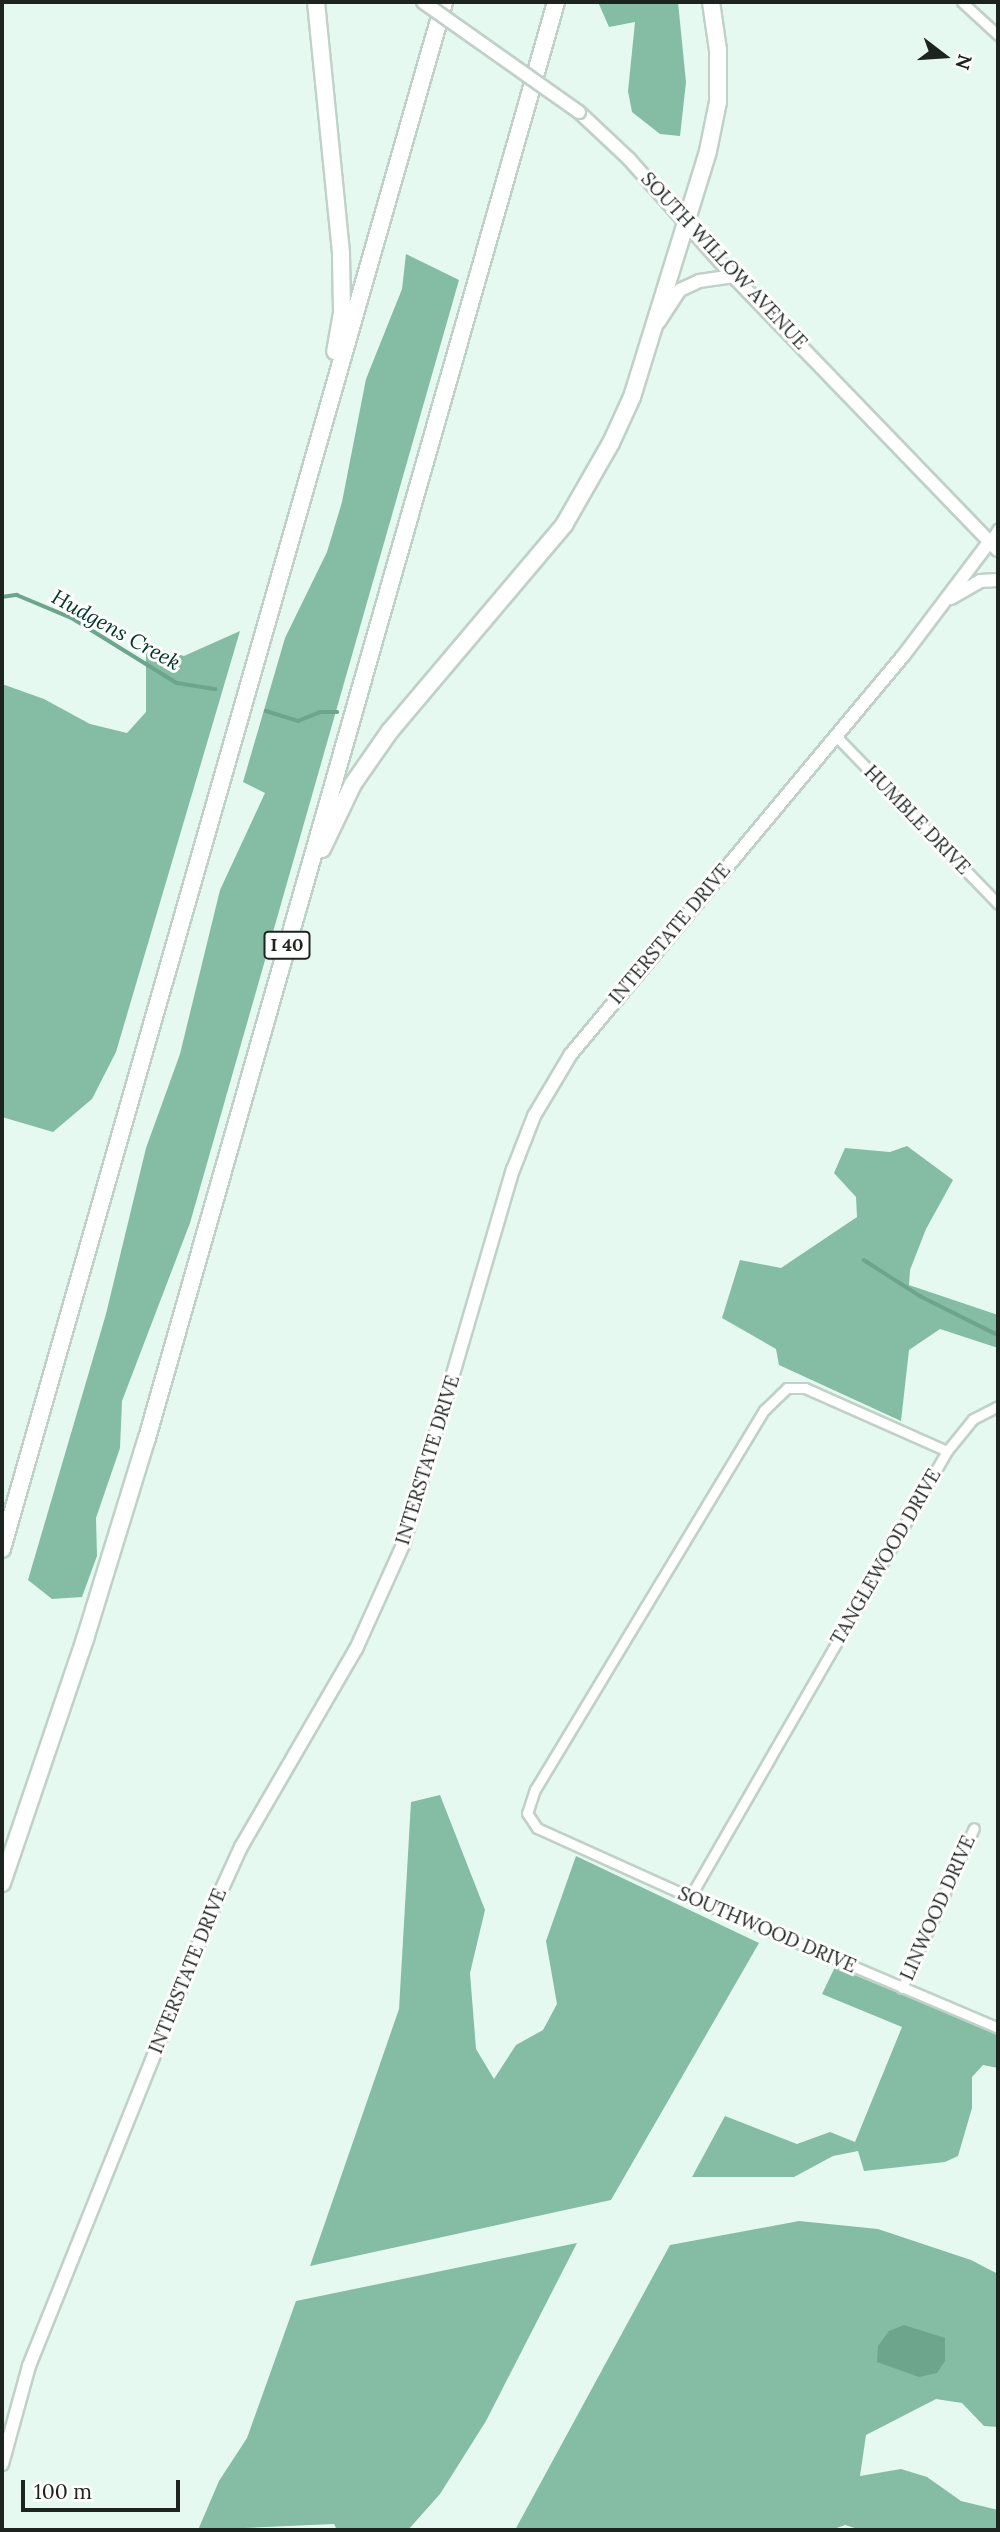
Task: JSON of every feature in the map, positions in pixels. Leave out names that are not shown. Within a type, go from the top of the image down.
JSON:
[{"type":"highway","points":[[316,2],[341,254],[342,313],[323,427]]},
{"type":"highway","points":[[2,1549],[444,2]]},
{"type":"highway","name":"I 40","points":[[2,1884],[77,1665],[147,1437],[556,2]]},
{"type":"highway","points":[[302,893],[353,784],[390,731],[564,525],[626,408],[688,226],[718,102],[718,50],[711,2]]},
{"type":"main road","name":"SOUTH WILLOW AVENUE","points":[[423,2],[579,112],[629,159],[733,276],[994,545]]},
{"type":"main road","points":[[651,334],[680,290],[733,276]]},
{"type":"main road","name":"INTERSTATE DRIVE","points":[[2,2464],[29,2366],[210,1915],[245,1839],[356,1649],[403,1545],[513,1170],[534,1116],[571,1054],[836,736],[942,604],[994,545]]},
{"type":"main road","points":[[942,604],[969,585],[998,580]]},
{"type":"street","points":[[962,2],[998,35]]},
{"type":"street","points":[[994,545],[998,528]]},
{"type":"street","name":"HUMBLE DRIVE","points":[[836,736],[998,904]]},
{"type":"street","name":"TANGLEWOOD DRIVE","points":[[537,1828],[527,1813],[535,1789],[773,1398],[787,1388],[805,1388],[947,1451],[690,1897]]},
{"type":"street","points":[[947,1451],[973,1419],[998,1406]]},
{"type":"street","name":"SOUTHWOOD DRIVE","points":[[537,1828],[690,1897],[998,2028]]},
{"type":"street","name":"LINWOOD DRIVE","points":[[902,1988],[975,1828]]},
{"type":"shaded area","points":[[598,2],[678,2],[686,82],[680,136],[660,134],[632,112],[628,91],[635,22],[609,27]]},
{"type":"shaded area","points":[[406,254],[459,280],[190,1223],[122,1401],[120,1448],[96,1518],[97,1556],[82,1597],[52,1599],[28,1580],[106,1314],[146,1148],[180,1054],[220,890],[265,793],[243,782],[285,638],[327,552],[342,502],[366,379],[402,289]]},
{"type":"shaded area","points":[[240,631],[116,1052],[92,1099],[53,1132],[2,1117],[2,684],[44,699],[90,724],[127,733],[146,712],[146,645],[184,656]]},
{"type":"shaded area","points":[[907,1146],[953,1180],[926,1229],[910,1270],[909,1285],[998,1315],[998,1348],[940,1329],[909,1350],[901,1421],[779,1365],[776,1349],[722,1318],[740,1260],[781,1268],[857,1217],[856,1197],[834,1173],[845,1148],[890,1152]]},
{"type":"shaded area","points":[[440,1795],[485,1910],[470,1973],[476,2049],[494,2079],[516,2045],[543,2030],[557,2004],[546,1941],[576,1856],[759,1943],[611,2200],[310,2266],[399,2009],[411,1802]]},
{"type":"shaded area","points":[[835,1967],[998,2034],[998,2068],[983,2065],[972,2077],[972,2108],[958,2156],[945,2162],[864,2171],[858,2151],[833,2156],[794,2177],[692,2177],[725,2116],[797,2144],[830,2132],[855,2142],[902,2027],[822,1994]]},
{"type":"shaded area","points":[[799,2221],[878,2229],[971,2260],[998,2274],[998,2427],[984,2426],[962,2403],[936,2399],[866,2435],[860,2476],[901,2469],[927,2477],[961,2501],[998,2510],[998,2530],[861,2530],[845,2525],[831,2530],[515,2530],[670,2245]]},
{"type":"shaded area","points":[[577,2243],[486,2421],[440,2494],[408,2530],[337,2530],[334,2524],[198,2530],[219,2481],[247,2438],[296,2301]]},
{"type":"shaded area","points":[[904,2325],[945,2338],[945,2361],[937,2373],[919,2377],[877,2362],[878,2346],[889,2331]]},
{"type":"waterway","name":"Hudgens Creek","points":[[2,597],[17,595],[72,618],[177,683],[216,689]]},
{"type":"waterway","points":[[266,711],[298,721],[320,712],[337,712]]},
{"type":"waterway","points":[[864,1260],[920,1296],[998,1335]]}]
